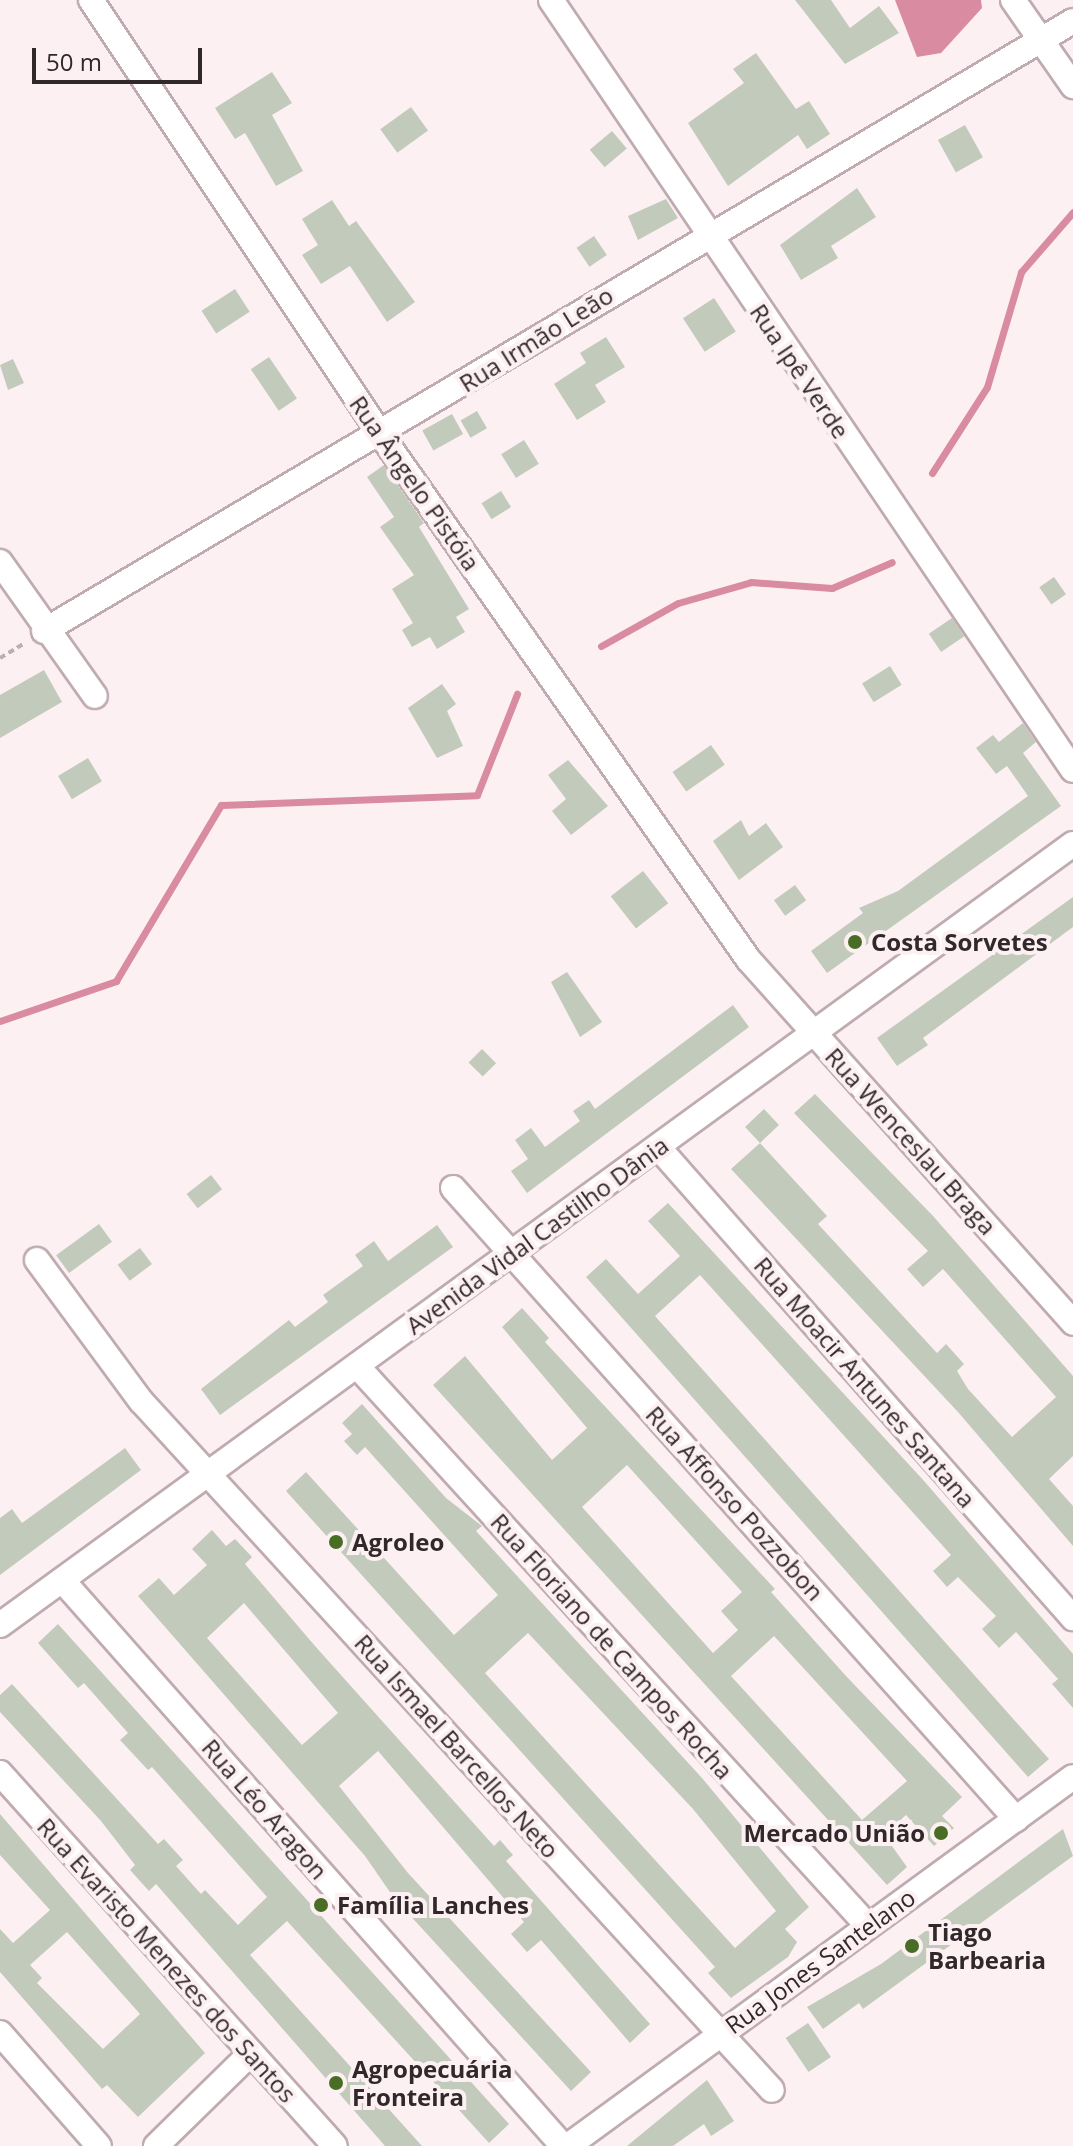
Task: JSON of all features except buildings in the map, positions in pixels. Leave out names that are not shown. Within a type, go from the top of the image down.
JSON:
[{"type":"street","name":"Rua Ângelo Pistóia","points":[[91,0],[381,435],[748,959]]},
{"type":"street","name":"Rua Ipê Verde","points":[[551,0],[896,517],[946,575],[1073,770]]},
{"type":"street","points":[[1013,0],[1073,86]]},
{"type":"street","name":"Rua Irmão Leão","points":[[44,631],[381,435],[708,233],[1073,21]]},
{"type":"street","points":[[0,562],[44,631],[95,696]]},
{"type":"street","name":"Avenida Vidal Castilho Dânia","points":[[0,1625],[1073,844]]},
{"type":"street","name":"Rua Wenceslau Braga","points":[[748,959],[1073,1323]]},
{"type":"street","name":"Rua Moacir Antunes Santana","points":[[658,1147],[1073,1618]]},
{"type":"street","name":"Rua Affonso Pozzobon","points":[[453,1188],[1016,1819]]},
{"type":"street","name":"Rua Ismael Barcellos Neto","points":[[37,1260],[141,1401],[772,2090]]},
{"type":"street","name":"Rua Floriano de Campos Rocha","points":[[357,1366],[868,1926]]},
{"type":"street","name":"Rua Léo Aragon","points":[[62,1580],[565,2146]]},
{"type":"street","name":"Rua Evaristo Menezes dos Santos","points":[[0,1773],[335,2146]]},
{"type":"street","name":"Rua Jones Santelano","points":[[565,2146],[1073,1777]]},
{"type":"street","points":[[0,2033],[99,2146]]},
{"type":"street","points":[[156,2146],[251,2053]]},
{"type":"path","points":[[0,658],[44,631]]},
{"type":"shaded area","points":[[895,0],[981,0],[982,8],[941,53],[917,57]]},
{"type":"waterway","points":[[932,473],[987,387],[1021,272],[1073,212]]},
{"type":"waterway","points":[[601,646],[678,603],[751,582],[832,588],[892,562]]},
{"type":"waterway","points":[[0,1021],[116,981],[221,805],[477,795],[517,694]]},
{"type":"place","name":"Costa Sorvetes","points":[[855,942]]},
{"type":"place","name":"Agroleo","points":[[336,1542]]},
{"type":"place","name":"Mercado União","points":[[941,1833]]},
{"type":"place","name":"Família Lanches","points":[[321,1905]]},
{"type":"place","name":"Tiago Barbearia","points":[[912,1946]]},
{"type":"place","name":"Agropecuária Fronteira","points":[[336,2083]]}]
